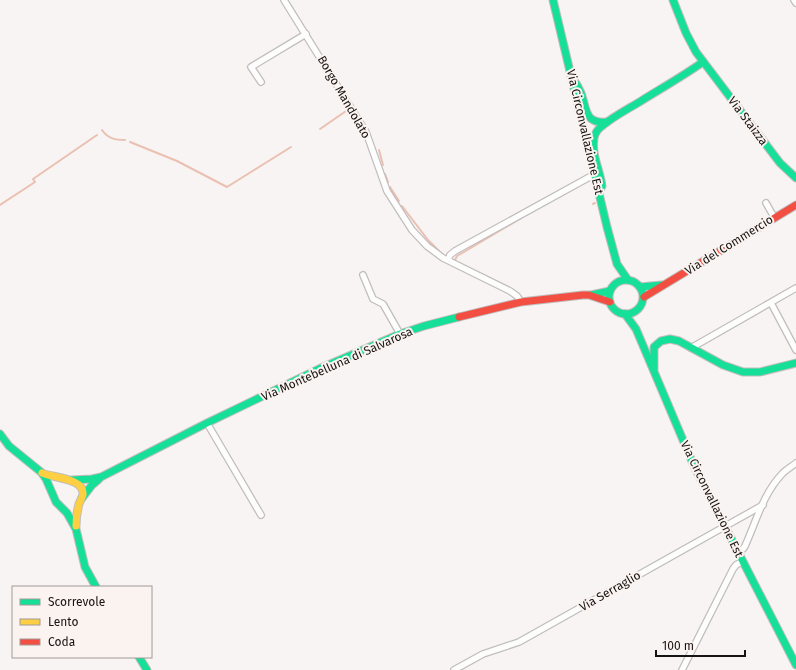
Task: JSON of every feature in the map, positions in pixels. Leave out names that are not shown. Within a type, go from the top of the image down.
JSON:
[{"type":"street","name":"Borgo Mandolato","points":[[284,0],[366,132],[388,191],[412,230],[427,246],[443,258],[510,291],[517,296],[521,302]]},
{"type":"street","name":"Via Circonvallazione Est","points":[[553,0],[599,192],[618,264]]},
{"type":"street","name":"Via Staizza","points":[[673,0],[690,40],[703,62],[784,168],[796,178]]},
{"type":"street","points":[[261,82],[250,67],[306,34]]},
{"type":"street","points":[[599,192],[602,188],[602,183],[594,152],[593,140],[597,131],[607,122],[703,62]]},
{"type":"street","points":[[571,74],[580,90],[588,116],[597,122],[607,122]]},
{"type":"street","points":[[448,260],[450,255],[455,251],[595,174]]},
{"type":"street","points":[[766,203],[774,217]]},
{"type":"street","name":"Via del Commercio","points":[[644,297],[796,205]]},
{"type":"street","points":[[618,264],[628,280]]},
{"type":"street","points":[[610,302],[618,264]]},
{"type":"street","points":[[363,275],[373,298],[383,304],[400,334]]},
{"type":"street","points":[[628,280],[635,282],[640,287],[644,297],[640,307],[635,312],[625,314],[615,310],[610,302],[589,295],[612,288],[620,281],[628,280]]},
{"type":"street","points":[[640,287],[664,285]]},
{"type":"street","points":[[691,348],[796,288]]},
{"type":"street","name":"Via Montebelluna di Salvarosa","points":[[81,501],[93,484],[101,477],[207,423],[319,370],[400,334],[424,326],[521,302],[570,295],[589,295]]},
{"type":"street","points":[[771,303],[796,350]]},
{"type":"street","points":[[635,312],[636,330]]},
{"type":"street","points":[[625,314],[636,330]]},
{"type":"street","name":"Via Circonvallazione Est","points":[[636,330],[694,466],[796,664]]},
{"type":"street","points":[[655,376],[652,353],[654,347],[659,342],[666,339],[679,341],[718,363],[746,372],[760,372],[796,363]]},
{"type":"street","points":[[207,423],[261,516]]},
{"type":"street","points":[[0,434],[13,449],[41,472],[48,482],[56,502],[72,520],[76,529]]},
{"type":"street","points":[[738,551],[745,546],[773,485],[778,478],[796,463]]},
{"type":"street","name":"Via Montebelluna di Salvarosa","points":[[41,472],[48,476],[69,480],[101,477]]},
{"type":"street","points":[[54,494],[57,484],[69,480],[78,483],[81,487],[81,501],[76,516],[76,529],[84,567],[95,586]]},
{"type":"street","points":[[62,507],[72,508],[81,501]]},
{"type":"street","name":"Via Serraglio","points":[[454,670],[483,654],[519,642],[763,505]]},
{"type":"street","points":[[682,670],[733,569],[736,565],[743,561]]},
{"type":"street","points":[[140,658],[147,670]]},
{"type":"waterway","points":[[320,129],[349,109],[361,131]]},
{"type":"waterway","points":[[102,130],[112,138],[125,140]]},
{"type":"waterway","points":[[0,205],[35,182],[33,179],[97,135]]},
{"type":"waterway","points":[[364,137],[368,143]]},
{"type":"waterway","points":[[130,142],[177,161],[227,187],[291,147]]},
{"type":"waterway","points":[[379,150],[383,165]]},
{"type":"waterway","points":[[385,174],[388,182]]},
{"type":"waterway","points":[[390,187],[399,201]]},
{"type":"waterway","points":[[402,206],[428,240],[439,251]]},
{"type":"waterway","points":[[453,260],[455,260],[457,256],[523,217]]},
{"type":"traffic: fast","points":[[553,0],[607,227],[617,264],[628,280]]},
{"type":"traffic: fast","points":[[673,0],[686,33],[696,52],[780,163],[796,178]]},
{"type":"traffic: fast","points":[[599,192],[602,186],[593,144],[594,136],[598,130],[616,116],[703,62]]},
{"type":"traffic: fast","points":[[573,79],[580,91],[590,118],[594,121],[607,122]]},
{"type":"traffic: fast","points":[[623,280],[629,280],[633,281],[640,287],[643,297],[642,304],[636,311],[629,314],[623,314],[619,313],[612,307],[609,300],[609,294],[610,290],[616,283],[623,280]]},
{"type":"traffic: fast","points":[[640,287],[662,285]]},
{"type":"traffic: fast","points":[[591,295],[610,291]]},
{"type":"traffic: fast","points":[[625,314],[636,329],[694,466],[796,665]]},
{"type":"traffic: fast","points":[[72,480],[101,477],[207,423],[319,369],[400,334],[459,317]]},
{"type":"traffic: fast","points":[[654,369],[654,347],[661,341],[670,339],[679,341],[723,365],[743,372],[760,372],[796,363]]},
{"type":"traffic: fast","points":[[0,434],[9,446],[41,472],[46,479],[56,502],[67,513],[76,529],[85,567],[95,586]]},
{"type":"traffic: fast","points":[[82,498],[92,485],[99,479]]},
{"type":"traffic: fast","points":[[140,658],[147,670]]},
{"type":"traffic: slow","points":[[42,473],[74,482],[82,489],[83,495],[78,507],[76,526]]},
{"type":"traffic: jam","points":[[644,297],[796,205]]},
{"type":"traffic: jam","points":[[459,317],[521,302],[583,295],[589,295],[610,302]]}]
